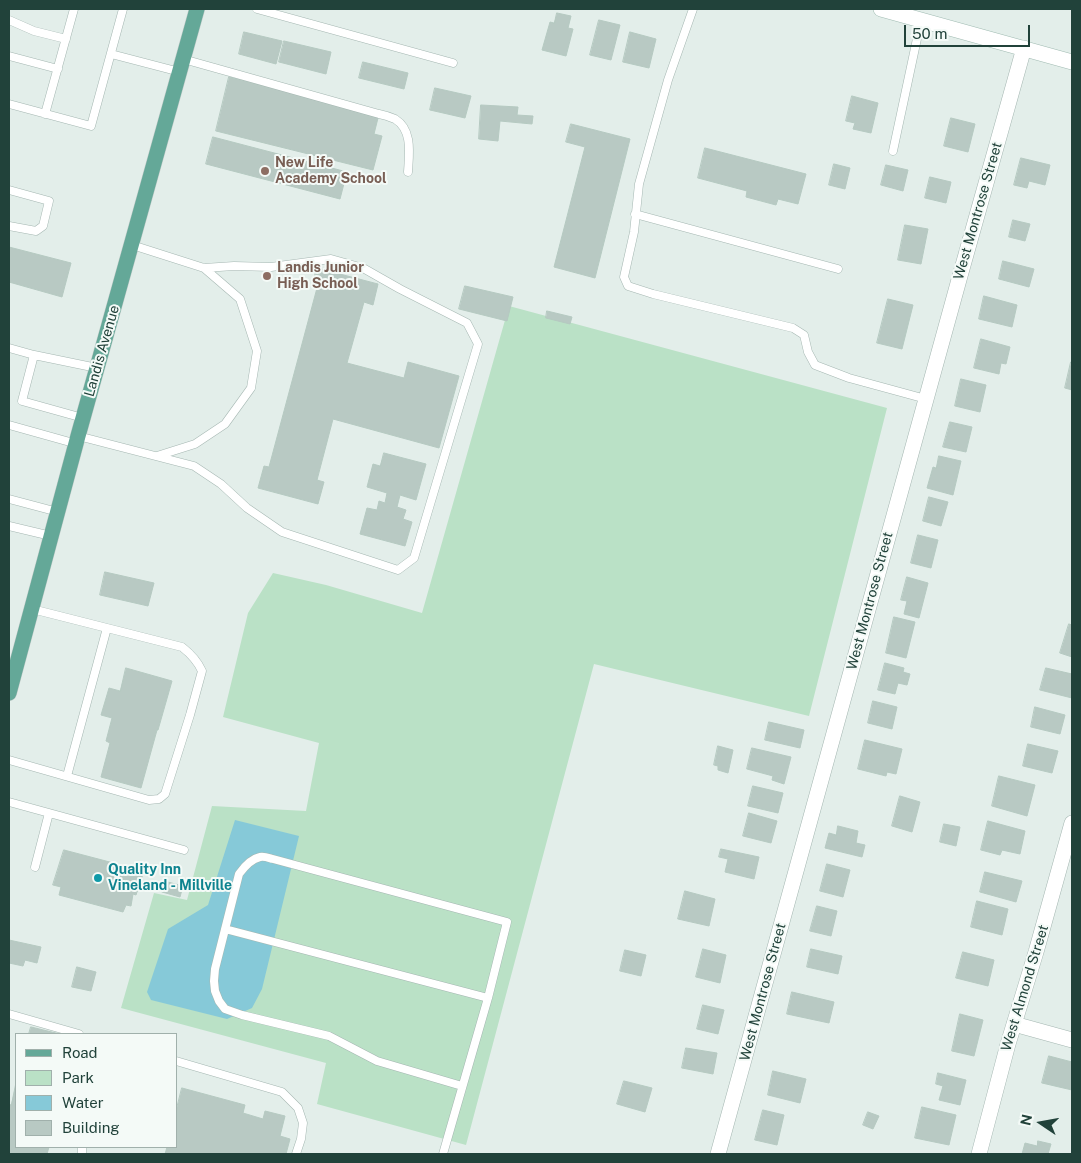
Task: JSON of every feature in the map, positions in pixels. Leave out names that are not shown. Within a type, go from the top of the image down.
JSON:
[{"type":"main road","name":"Landis Avenue","points":[[9,693],[83,418],[197,9]]},
{"type":"street","points":[[881,9],[1024,48],[1072,59]]},
{"type":"street","name":"West Montrose Street","points":[[718,1154],[1024,48]]},
{"type":"street","name":"West Almond Street","points":[[978,1154],[1072,823]]},
{"type":"street","points":[[1014,1024],[1072,1040]]},
{"type":"lane","points":[[46,114],[74,9]]},
{"type":"lane","points":[[9,104],[91,126],[123,9]]},
{"type":"lane","points":[[257,9],[453,63]]},
{"type":"lane","points":[[693,9],[668,80],[639,184],[634,232],[624,277],[628,286],[653,294],[793,328],[804,335],[808,352],[815,365],[848,378],[926,399]]},
{"type":"lane","points":[[9,20],[34,31],[66,39]]},
{"type":"lane","points":[[893,151],[921,20]]},
{"type":"lane","points":[[111,54],[181,65],[379,114],[395,120],[405,128],[409,144],[408,172]]},
{"type":"lane","points":[[9,56],[58,69]]},
{"type":"lane","points":[[9,190],[49,201],[43,226],[36,231],[9,226]]},
{"type":"lane","points":[[636,214],[838,269]]},
{"type":"lane","points":[[9,425],[157,456],[194,466],[221,484],[246,508],[282,532],[398,570],[414,558],[478,344],[467,323],[400,290],[362,268],[331,259],[271,267],[234,266],[204,268],[132,245]]},
{"type":"lane","points":[[157,456],[195,444],[225,424],[251,388],[257,351],[240,299],[204,268]]},
{"type":"lane","points":[[9,348],[98,368]]},
{"type":"lane","points":[[34,354],[22,401],[83,418]]},
{"type":"lane","points":[[9,499],[58,512]]},
{"type":"lane","points":[[9,526],[51,536]]},
{"type":"lane","points":[[9,760],[149,800],[159,799],[165,794],[202,671],[192,655],[182,647],[32,608]]},
{"type":"lane","points":[[67,776],[107,628]]},
{"type":"lane","points":[[9,802],[184,850]]},
{"type":"lane","points":[[35,867],[49,813]]},
{"type":"lane","points":[[443,1154],[488,998],[507,922],[273,859],[261,857],[251,861],[244,867],[240,874],[215,969],[215,991],[219,1001],[225,1008],[242,1015],[329,1036],[377,1061],[462,1086]]},
{"type":"lane","points":[[225,929],[488,998]]},
{"type":"lane","points":[[9,1014],[76,1033]]},
{"type":"lane","points":[[178,1062],[282,1092],[298,1108],[303,1122],[296,1154]]},
{"type":"green space","points":[[509,306],[887,408],[809,716],[594,664],[466,1145],[317,1104],[326,1063],[121,1008],[154,893],[187,900],[212,806],[306,811],[319,743],[223,717],[248,613],[273,573],[326,585],[422,613]]},
{"type":"water","points":[[235,820],[299,836],[262,989],[252,1008],[227,1019],[151,1000],[147,992],[168,929],[208,905]]},
{"type":"building","points":[[557,13],[571,16],[568,28],[573,29],[566,56],[542,50],[550,22],[554,23]]},
{"type":"building","points":[[599,20],[620,25],[611,60],[590,55]]},
{"type":"building","points":[[244,32],[282,41],[276,64],[239,54]]},
{"type":"building","points":[[630,32],[656,39],[649,68],[623,62]]},
{"type":"building","points":[[284,41],[331,52],[326,74],[279,62]]},
{"type":"building","points":[[363,62],[408,73],[404,89],[359,78]]},
{"type":"building","points":[[229,77],[379,114],[374,134],[382,136],[373,170],[216,131]]},
{"type":"building","points":[[435,88],[471,96],[465,118],[430,110]]},
{"type":"building","points":[[852,96],[878,103],[871,133],[853,129],[855,123],[846,121]]},
{"type":"building","points":[[481,105],[518,107],[517,115],[533,116],[532,124],[500,121],[498,141],[479,139]]},
{"type":"building","points":[[951,118],[975,124],[968,152],[944,146]]},
{"type":"building","points":[[571,124],[630,139],[595,278],[554,267],[585,147],[566,142]]},
{"type":"building","points":[[213,137],[347,172],[340,199],[206,164]]},
{"type":"building","points":[[705,148],[806,174],[798,204],[778,199],[776,205],[746,197],[747,191],[698,178]]},
{"type":"building","points":[[1021,158],[1050,165],[1045,185],[1029,181],[1027,188],[1014,185]]},
{"type":"building","points":[[834,164],[850,168],[845,189],[829,185]]},
{"type":"building","points":[[886,165],[908,170],[903,191],[881,185]]},
{"type":"building","points":[[930,177],[951,182],[946,203],[925,198]]},
{"type":"building","points":[[1013,220],[1030,224],[1025,241],[1009,237]]},
{"type":"building","points":[[905,225],[928,229],[921,264],[898,260]]},
{"type":"building","points":[[9,247],[71,263],[62,297],[9,282]]},
{"type":"building","points":[[1003,261],[1034,269],[1029,287],[999,279]]},
{"type":"building","points":[[317,268],[378,284],[373,305],[364,302],[347,363],[404,378],[408,362],[459,376],[439,448],[333,419],[317,480],[324,482],[318,504],[258,488],[264,466],[269,467],[317,288],[312,286]]},
{"type":"building","points":[[465,286],[513,297],[507,321],[459,309]]},
{"type":"building","points":[[984,296],[1017,305],[1012,327],[979,319]]},
{"type":"building","points":[[888,299],[913,305],[902,349],[877,343]]},
{"type":"building","points":[[547,311],[572,317],[570,324],[546,318]]},
{"type":"building","points":[[981,339],[1010,347],[1006,364],[1001,363],[999,374],[974,368]]},
{"type":"building","points":[[1072,362],[1072,390],[1065,388]]},
{"type":"building","points":[[961,379],[986,385],[980,412],[955,406]]},
{"type":"building","points":[[950,422],[972,427],[966,452],[943,447]]},
{"type":"building","points":[[384,453],[426,464],[416,500],[400,495],[397,507],[406,510],[403,519],[412,522],[405,546],[360,534],[367,508],[377,510],[379,501],[385,503],[387,493],[367,487],[373,464],[380,466]]},
{"type":"building","points":[[939,456],[961,461],[953,495],[927,488],[933,467],[936,468]]},
{"type":"building","points":[[929,497],[948,502],[941,526],[923,521]]},
{"type":"building","points":[[918,535],[938,540],[931,568],[911,563]]},
{"type":"building","points":[[105,572],[154,583],[148,606],[100,595]]},
{"type":"building","points":[[907,577],[928,583],[919,618],[904,614],[907,601],[901,600]]},
{"type":"building","points":[[894,617],[915,622],[906,658],[886,653]]},
{"type":"building","points":[[1069,624],[1072,625],[1072,657],[1060,653]]},
{"type":"building","points":[[885,663],[904,668],[903,672],[910,674],[907,685],[898,683],[895,694],[878,690]]},
{"type":"building","points":[[126,668],[172,681],[141,788],[101,777],[110,743],[106,741],[112,718],[101,715],[109,688],[120,691]]},
{"type":"building","points":[[1046,668],[1072,674],[1072,698],[1040,690]]},
{"type":"building","points":[[873,701],[897,707],[892,729],[868,723]]},
{"type":"building","points":[[1035,707],[1065,715],[1060,734],[1031,727]]},
{"type":"building","points":[[769,722],[804,730],[800,748],[765,740]]},
{"type":"building","points":[[865,740],[902,749],[896,774],[887,772],[886,776],[858,769]]},
{"type":"building","points":[[1028,744],[1058,751],[1052,773],[1023,766]]},
{"type":"building","points":[[718,746],[733,750],[728,773],[718,770],[718,766],[714,765]]},
{"type":"building","points":[[752,748],[791,757],[784,784],[772,780],[773,776],[747,769]]},
{"type":"building","points":[[999,776],[1035,785],[1027,816],[992,806]]},
{"type":"building","points":[[753,786],[783,793],[778,813],[748,806]]},
{"type":"building","points":[[900,796],[920,802],[912,832],[892,826]]},
{"type":"building","points":[[749,813],[777,821],[771,843],[743,836]]},
{"type":"building","points":[[988,821],[1025,831],[1020,854],[1002,850],[1000,855],[981,850]]},
{"type":"building","points":[[944,824],[960,827],[956,846],[940,842]]},
{"type":"building","points":[[838,826],[858,831],[856,843],[865,845],[862,857],[825,848],[829,833],[836,835]]},
{"type":"building","points":[[721,849],[759,857],[754,879],[725,872],[728,859],[719,857]]},
{"type":"building","name":"Quality Inn Vineland - Millville","points":[[64,850],[144,871],[136,895],[133,894],[131,906],[126,905],[123,912],[59,895],[61,887],[53,885]]},
{"type":"building","points":[[827,864],[850,870],[843,897],[820,891]]},
{"type":"building","points":[[985,872],[1022,881],[1016,902],[980,892]]},
{"type":"building","points":[[164,881],[183,886],[180,897],[162,892]]},
{"type":"building","points":[[685,891],[715,899],[709,926],[678,919]]},
{"type":"building","points":[[977,901],[1008,909],[1002,935],[971,927]]},
{"type":"building","points":[[817,906],[837,911],[831,936],[810,931]]},
{"type":"building","points":[[9,940],[41,947],[37,963],[25,960],[23,966],[9,963]]},
{"type":"building","points":[[703,949],[726,955],[720,983],[696,977]]},
{"type":"building","points":[[811,949],[842,956],[838,974],[807,967]]},
{"type":"building","points":[[625,950],[646,955],[641,976],[620,971]]},
{"type":"building","points":[[963,952],[994,960],[988,986],[956,978]]},
{"type":"building","points":[[77,967],[96,972],[91,991],[72,987]]},
{"type":"building","points":[[792,992],[834,1002],[829,1023],[787,1014]]},
{"type":"building","points":[[703,1005],[724,1010],[718,1034],[697,1029]]},
{"type":"building","points":[[960,1014],[983,1020],[974,1056],[952,1051]]},
{"type":"building","points":[[31,1027],[56,1033],[29,1033]]},
{"type":"building","points":[[686,1048],[717,1053],[713,1074],[682,1068]]},
{"type":"building","points":[[1049,1056],[1072,1062],[1072,1090],[1042,1083]]},
{"type":"building","points":[[773,1071],[806,1079],[800,1103],[768,1095]]},
{"type":"building","points":[[938,1073],[966,1080],[960,1105],[939,1100],[943,1086],[936,1084]]},
{"type":"building","points":[[624,1081],[652,1088],[645,1112],[617,1104]]},
{"type":"building","points":[[15,1087],[15,1148],[49,1148],[47,1154],[9,1154],[9,1104],[11,1105]]},
{"type":"building","points":[[182,1088],[245,1105],[243,1113],[263,1119],[265,1111],[285,1116],[280,1136],[290,1139],[286,1154],[165,1154],[167,1148],[178,1148],[178,1103]]},
{"type":"building","points":[[922,1107],[956,1115],[949,1145],[915,1138]]},
{"type":"building","points":[[763,1110],[784,1115],[777,1145],[755,1140]]},
{"type":"building","points":[[868,1112],[879,1116],[873,1129],[863,1125]]},
{"type":"building","points":[[1038,1141],[1051,1144],[1048,1154],[1022,1154],[1025,1143],[1037,1146]]},
{"type":"place","name":"New Life Academy School","points":[[265,171]]},
{"type":"place","name":"Landis Junior High School","points":[[267,276]]},
{"type":"place","name":"Quality Inn Vineland - Millville","points":[[98,878]]}]
